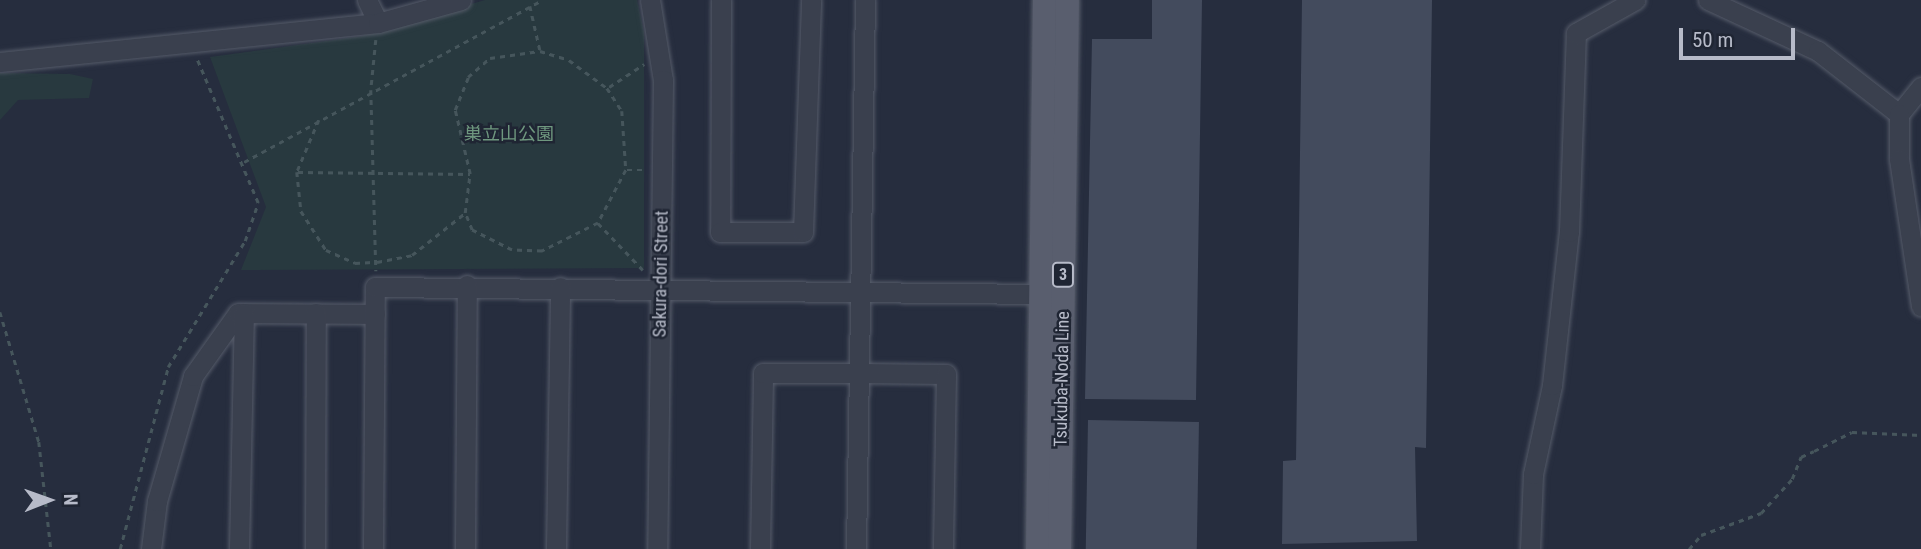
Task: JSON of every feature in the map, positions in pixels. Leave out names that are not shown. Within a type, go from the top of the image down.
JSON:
[{"type":"main road","name":"Tsukuba-Noda Line","points":[[1037,549],[1044,0]]},
{"type":"main road","name":"Tsukuba-Noda Line","points":[[1059,549],[1067,0]]},
{"type":"street","points":[[367,0],[378,23]]},
{"type":"street","points":[[0,62],[378,23],[428,5],[461,0]]},
{"type":"street","name":"Sakura-dori Street","points":[[650,0],[663,80],[657,549]]},
{"type":"street","points":[[721,0],[720,232],[803,232],[811,0]]},
{"type":"street","points":[[856,549],[865,0]]},
{"type":"street","points":[[1708,0],[1818,51],[1899,114]]},
{"type":"street","points":[[1530,549],[1533,474],[1552,385],[1569,232],[1576,33],[1627,2]]},
{"type":"street","points":[[1921,87],[1899,114],[1899,159],[1921,306]]},
{"type":"street","points":[[373,549],[375,287],[467,285],[1041,295]]},
{"type":"street","points":[[466,549],[467,285]]},
{"type":"street","points":[[556,549],[560,287]]},
{"type":"street","points":[[244,313],[375,314]]},
{"type":"street","points":[[151,549],[157,501],[193,376],[244,313]]},
{"type":"street","points":[[239,549],[244,313]]},
{"type":"street","points":[[315,549],[316,313]]},
{"type":"street","points":[[761,549],[763,373],[946,374],[943,549]]},
{"type":"path","points":[[244,162],[371,90],[542,0]]},
{"type":"path","points":[[530,6],[540,51]]},
{"type":"path","points":[[375,287],[377,262],[371,90],[378,23]]},
{"type":"path","points":[[120,549],[167,367],[245,241],[258,203],[244,162],[190,43]]},
{"type":"path","points":[[540,51],[587,70],[622,111],[626,170],[598,223],[577,239],[542,251],[512,250],[472,230],[465,213],[470,174],[455,110],[468,77],[490,58],[540,51]]},
{"type":"path","points":[[319,120],[297,172],[300,211],[326,250],[355,263],[412,255],[465,213]]},
{"type":"path","points":[[297,172],[470,174]]},
{"type":"path","points":[[598,223],[660,288]]},
{"type":"path","points":[[0,312],[39,442],[51,549]]},
{"type":"path","points":[[1689,549],[1701,535],[1761,513],[1792,479],[1801,457],[1852,432],[1921,435]]},
{"type":"green space","name":"巣立山公園","points":[[485,0],[637,0],[644,32],[644,268],[241,270],[266,207],[210,57],[362,36]]},
{"type":"green space","points":[[0,73],[70,74],[93,79],[89,98],[18,100],[0,120]]},
{"type":"building","points":[[1152,0],[1202,0],[1196,400],[1085,399],[1092,39],[1152,39]]},
{"type":"building","points":[[1302,0],[1432,0],[1426,448],[1415,447],[1417,541],[1282,544],[1283,461],[1296,460]]},
{"type":"building","points":[[1088,420],[1199,422],[1197,549],[1086,549]]}]
